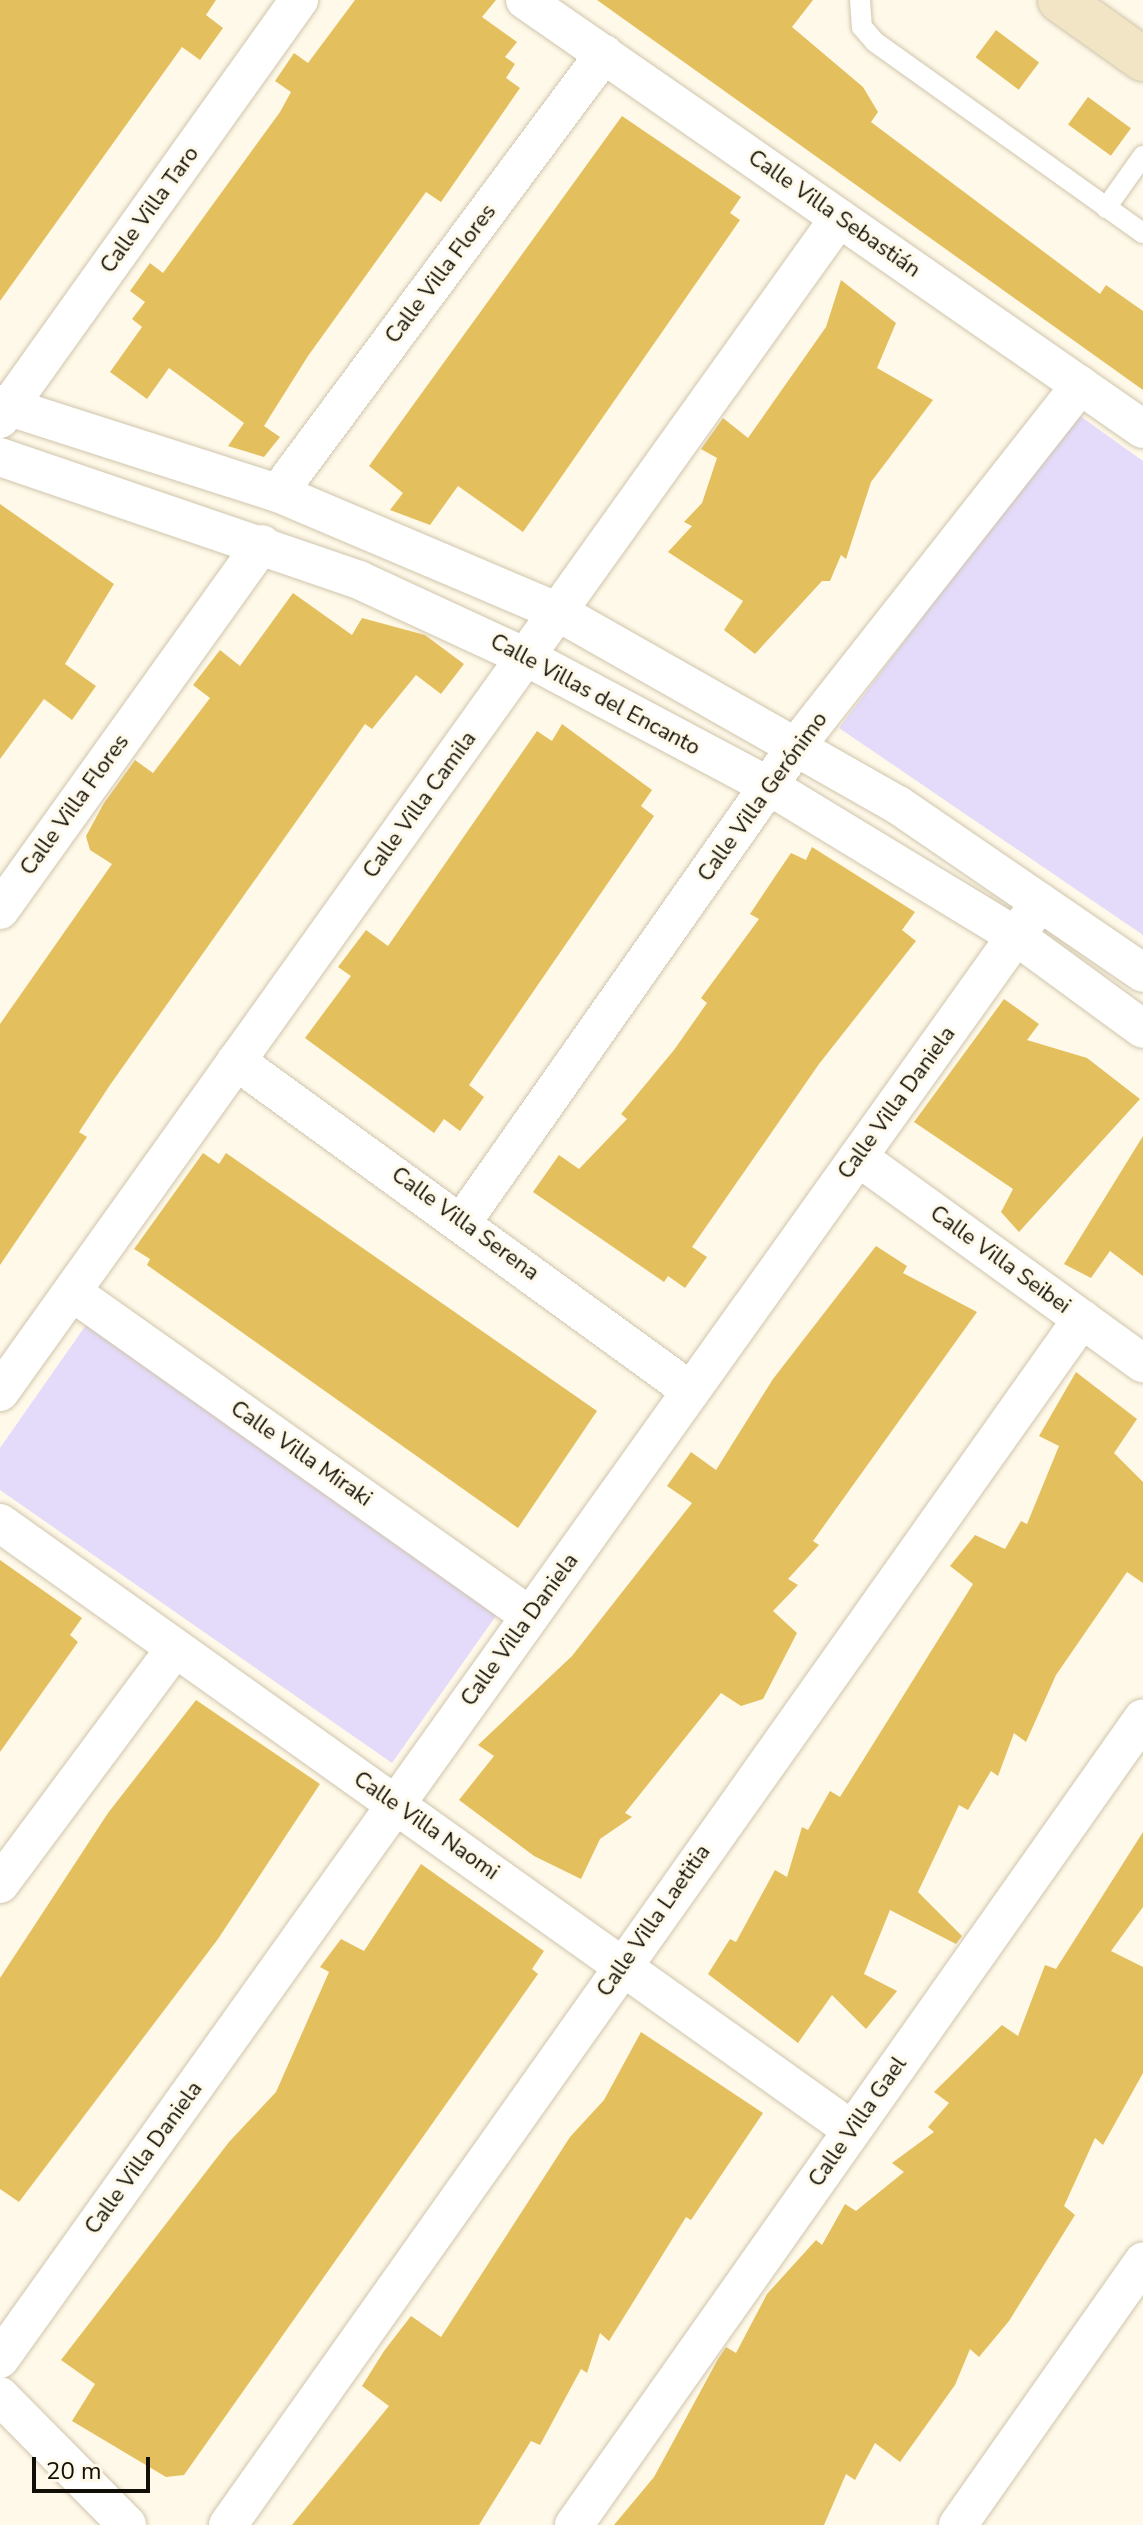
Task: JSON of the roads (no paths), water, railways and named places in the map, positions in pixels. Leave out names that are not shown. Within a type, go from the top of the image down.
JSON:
[{"type":"main road","points":[[1060,0],[1143,59]]},
{"type":"street","name":"Calle Villa Taro","points":[[3,410],[299,0]]},
{"type":"street","name":"Calle Villa Sebastián","points":[[525,0],[1143,429]]},
{"type":"street","name":"Calle Villa Flores","points":[[278,493],[604,54]]},
{"type":"street","name":"Calle Villa Camila","points":[[0,1392],[839,218]]},
{"type":"street","name":"Calle Villa Gerónimo","points":[[463,1221],[797,745],[1080,385]]},
{"type":"street","points":[[3,410],[278,493],[558,612],[797,745],[1040,902],[1143,973]]},
{"type":"street","name":"Calle Villas del Encanto","points":[[0,457],[262,544],[526,657],[769,786],[1016,936],[1143,1029]]},
{"type":"street","name":"Calle Villa Flores","points":[[0,910],[262,544]]},
{"type":"street","name":"Calle Villa Daniela","points":[[0,2359],[1040,902]]},
{"type":"street","name":"Calle Villa Serena","points":[[236,1061],[463,1221],[691,1391]]},
{"type":"street","name":"Calle Villa Seibei","points":[[858,1157],[1143,1363]]},
{"type":"street","name":"Calle Villa Miraki","points":[[72,1292],[530,1616]]},
{"type":"street","name":"Calle Villa Laetitia","points":[[228,2525],[1082,1319]]},
{"type":"street","name":"Calle Villa Naomi","points":[[0,1523],[852,2130]]},
{"type":"street","points":[[0,1884],[175,1648]]},
{"type":"street","name":"Calle Villa Gael","points":[[574,2525],[1143,1718]]},
{"type":"street","points":[[958,2525],[1143,2262]]},
{"type":"street","points":[[0,2396],[127,2525]]},
{"type":"lane","points":[[860,0],[862,27],[875,42],[1143,233]]},
{"type":"lane","points":[[1106,208],[1143,156]]}]
